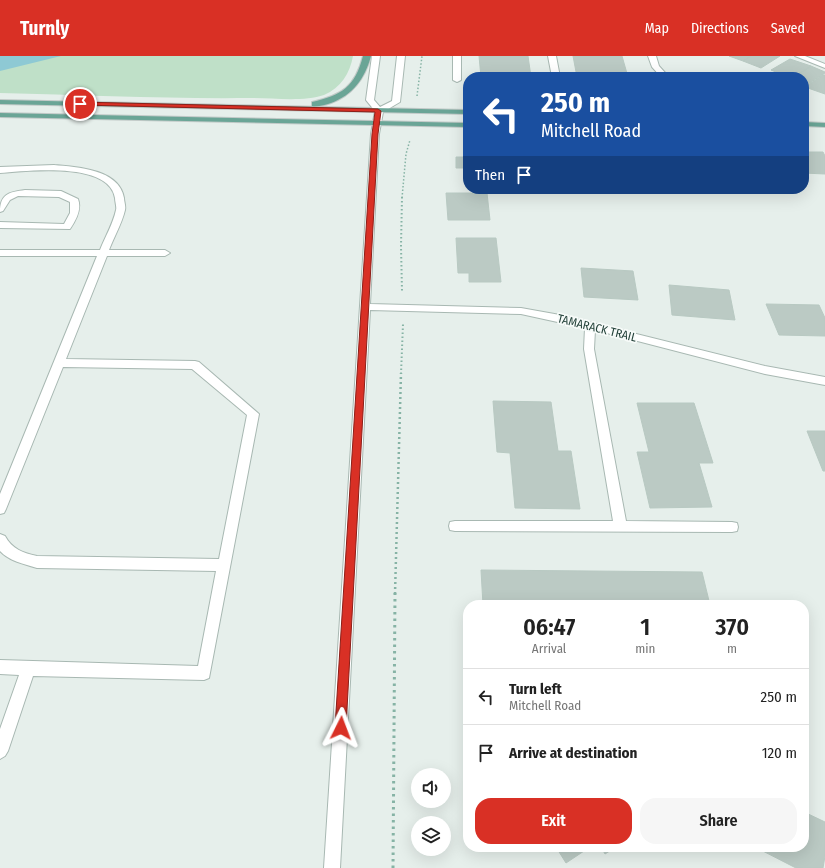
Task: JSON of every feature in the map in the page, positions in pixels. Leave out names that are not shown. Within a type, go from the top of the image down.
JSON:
[{"type":"main road","points":[[230,107],[302,106],[332,101],[344,95],[353,86],[367,56]]},
{"type":"main road","points":[[0,102],[463,112]]},
{"type":"main road","points":[[0,115],[463,126]]},
{"type":"main road","points":[[809,124],[825,125]]},
{"type":"street","points":[[332,868],[378,111],[370,100],[376,56]]},
{"type":"street","points":[[378,111],[396,102],[400,56]]},
{"type":"street","points":[[457,56],[457,80]]},
{"type":"street","points":[[552,56],[555,72]]},
{"type":"street","points":[[652,56],[656,67],[660,72]]},
{"type":"street","points":[[798,56],[825,66]]},
{"type":"street","points":[[0,170],[66,168],[82,170],[108,180],[118,189],[122,200],[121,209],[0,509]]},
{"type":"street","points":[[0,209],[7,198],[16,194],[61,194],[75,201],[74,213],[67,227],[0,225]]},
{"type":"street","points":[[0,252],[103,254],[164,253]]},
{"type":"street","name":"TAMARACK TRAIL","points":[[365,307],[521,311],[590,326],[765,370],[825,381]]},
{"type":"street","points":[[590,326],[589,349],[620,526]]},
{"type":"street","points":[[0,667],[204,673],[254,414],[195,365],[58,363]]},
{"type":"street","points":[[455,526],[732,526]]},
{"type":"street","points":[[0,540],[2,546],[17,556],[37,562],[224,565]]},
{"type":"street","points":[[0,751],[28,669]]},
{"type":"path","points":[[393,868],[395,565],[403,307],[400,254],[406,146],[413,135]]},
{"type":"green space","points":[[0,56],[353,56],[350,68],[344,79],[330,92],[316,97],[288,99],[0,93]]},
{"type":"water","points":[[0,56],[61,56],[0,71]]},
{"type":"building","points":[[479,56],[528,56],[530,72],[481,72]]},
{"type":"building","points":[[573,56],[622,56],[627,72],[576,72]]},
{"type":"building","points":[[729,56],[751,56],[743,61]]},
{"type":"building","points":[[751,56],[780,56],[761,68],[743,61]]},
{"type":"building","points":[[790,59],[811,66],[802,72],[776,72],[771,70]]},
{"type":"building","points":[[811,66],[825,73],[809,83],[809,72],[802,72]]},
{"type":"building","points":[[825,75],[825,94],[809,88],[809,84]]},
{"type":"building","points":[[809,152],[823,152],[825,156],[825,174],[809,173]]},
{"type":"building","points":[[456,157],[463,157],[463,168],[456,168]]},
{"type":"building","points":[[446,193],[487,194],[490,220],[448,220]]},
{"type":"building","points":[[456,238],[496,238],[501,282],[469,282],[469,273],[458,273]]},
{"type":"building","points":[[581,268],[633,271],[638,300],[584,297]]},
{"type":"building","points":[[669,285],[729,290],[735,320],[672,315]]},
{"type":"building","points":[[766,304],[819,305],[825,318],[825,336],[779,335]]},
{"type":"building","points":[[493,401],[551,402],[558,451],[571,451],[580,509],[515,508],[510,453],[497,452]]},
{"type":"building","points":[[637,403],[694,403],[713,463],[699,463],[712,507],[650,508],[637,452],[649,452]]},
{"type":"building","points":[[807,431],[825,431],[825,471],[823,471]]},
{"type":"building","points":[[481,570],[702,572],[709,600],[483,600]]},
{"type":"building","points":[[809,814],[825,822],[825,856],[823,868],[796,868],[765,852],[809,852]]},
{"type":"building","points":[[559,852],[582,852],[566,863]]},
{"type":"route","points":[[80,104],[378,111],[375,134],[341,728]]}]
